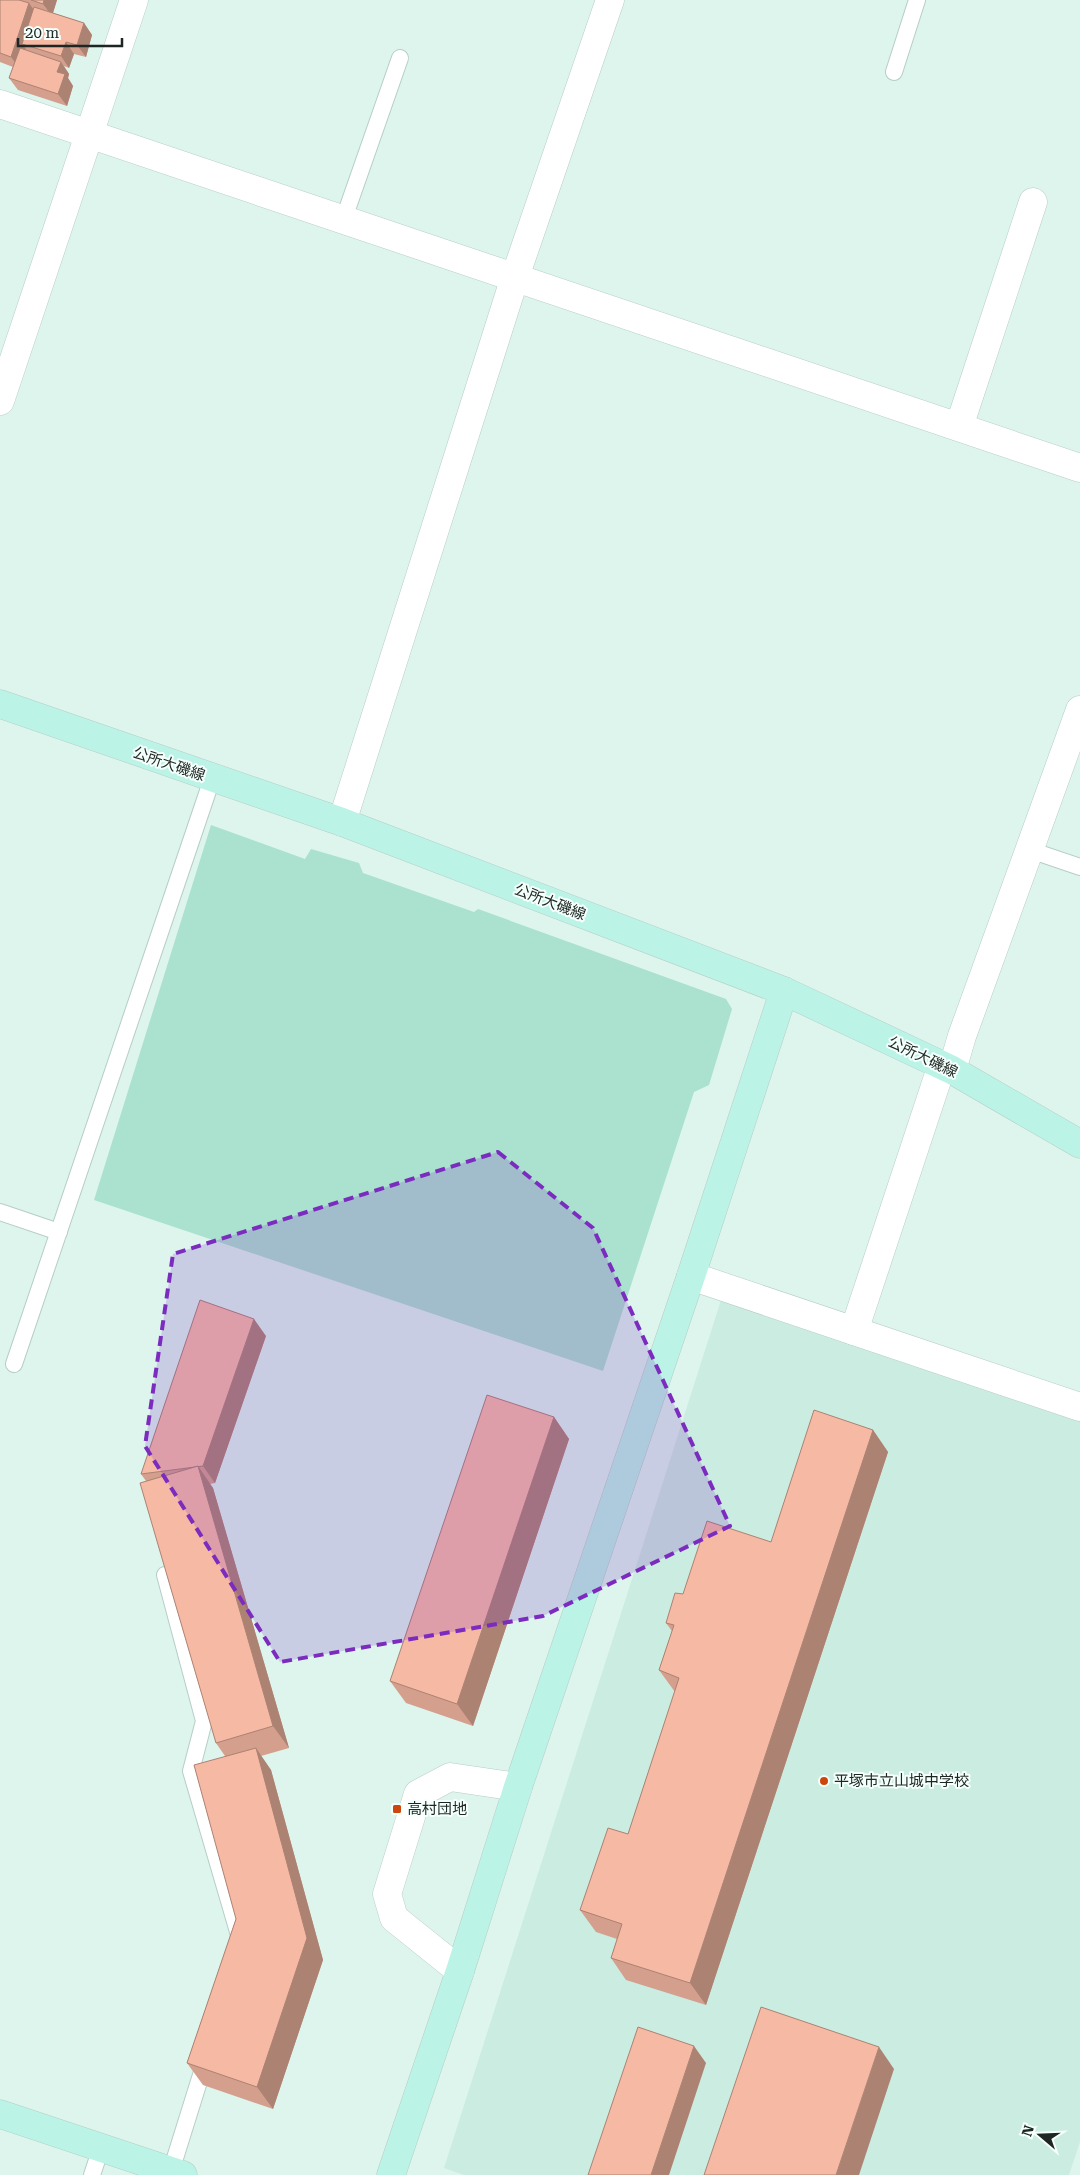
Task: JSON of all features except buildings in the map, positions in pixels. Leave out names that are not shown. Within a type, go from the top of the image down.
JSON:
[{"type":"street","points":[[0,401],[134,0]]},
{"type":"street","points":[[342,822],[515,277],[610,0]]},
{"type":"street","points":[[0,104],[1080,468]]},
{"type":"street","points":[[958,427],[1033,202]]},
{"type":"street","name":"公所大磯線","points":[[0,704],[212,779],[342,822],[784,991],[947,1067],[1080,1144]]},
{"type":"street","points":[[854,1331],[947,1067],[1030,850],[1080,710]]},
{"type":"street","points":[[391,2175],[460,1971],[518,1787],[784,991]]},
{"type":"street","points":[[690,1276],[1080,1407]]},
{"type":"street","points":[[460,1971],[394,1918],[387,1894],[418,1794],[450,1777],[518,1787]]},
{"type":"street","points":[[0,2114],[177,2173]]},
{"type":"lane","points":[[894,72],[917,0]]},
{"type":"lane","points":[[343,220],[400,58]]},
{"type":"lane","points":[[14,1364],[212,779]]},
{"type":"lane","points":[[1030,850],[1080,867]]},
{"type":"lane","points":[[0,1212],[59,1232]]},
{"type":"lane","points":[[165,1575],[204,1720],[191,1771],[242,1943],[239,1953]]},
{"type":"lane","points":[[177,2173],[210,2046]]},
{"type":"lane","points":[[92,2175],[101,2148]]},
{"type":"highlighted area","points":[[498,1152],[593,1228],[730,1526],[543,1616],[280,1662],[145,1446],[173,1254]]},
{"type":"shaded area","points":[[211,825],[305,859],[311,849],[359,863],[363,873],[474,912],[478,909],[726,999],[732,1009],[709,1085],[694,1092],[603,1371],[94,1200]]},
{"type":"shaded area","name":"平塚市立山城中学校","points":[[722,1297],[1080,1420],[1080,2142],[1069,2175],[464,2175],[444,2168]]},
{"type":"place","name":"平塚市立山城中学校","points":[[824,1781]]},
{"type":"place","name":"高村団地","points":[[397,1809]]}]
